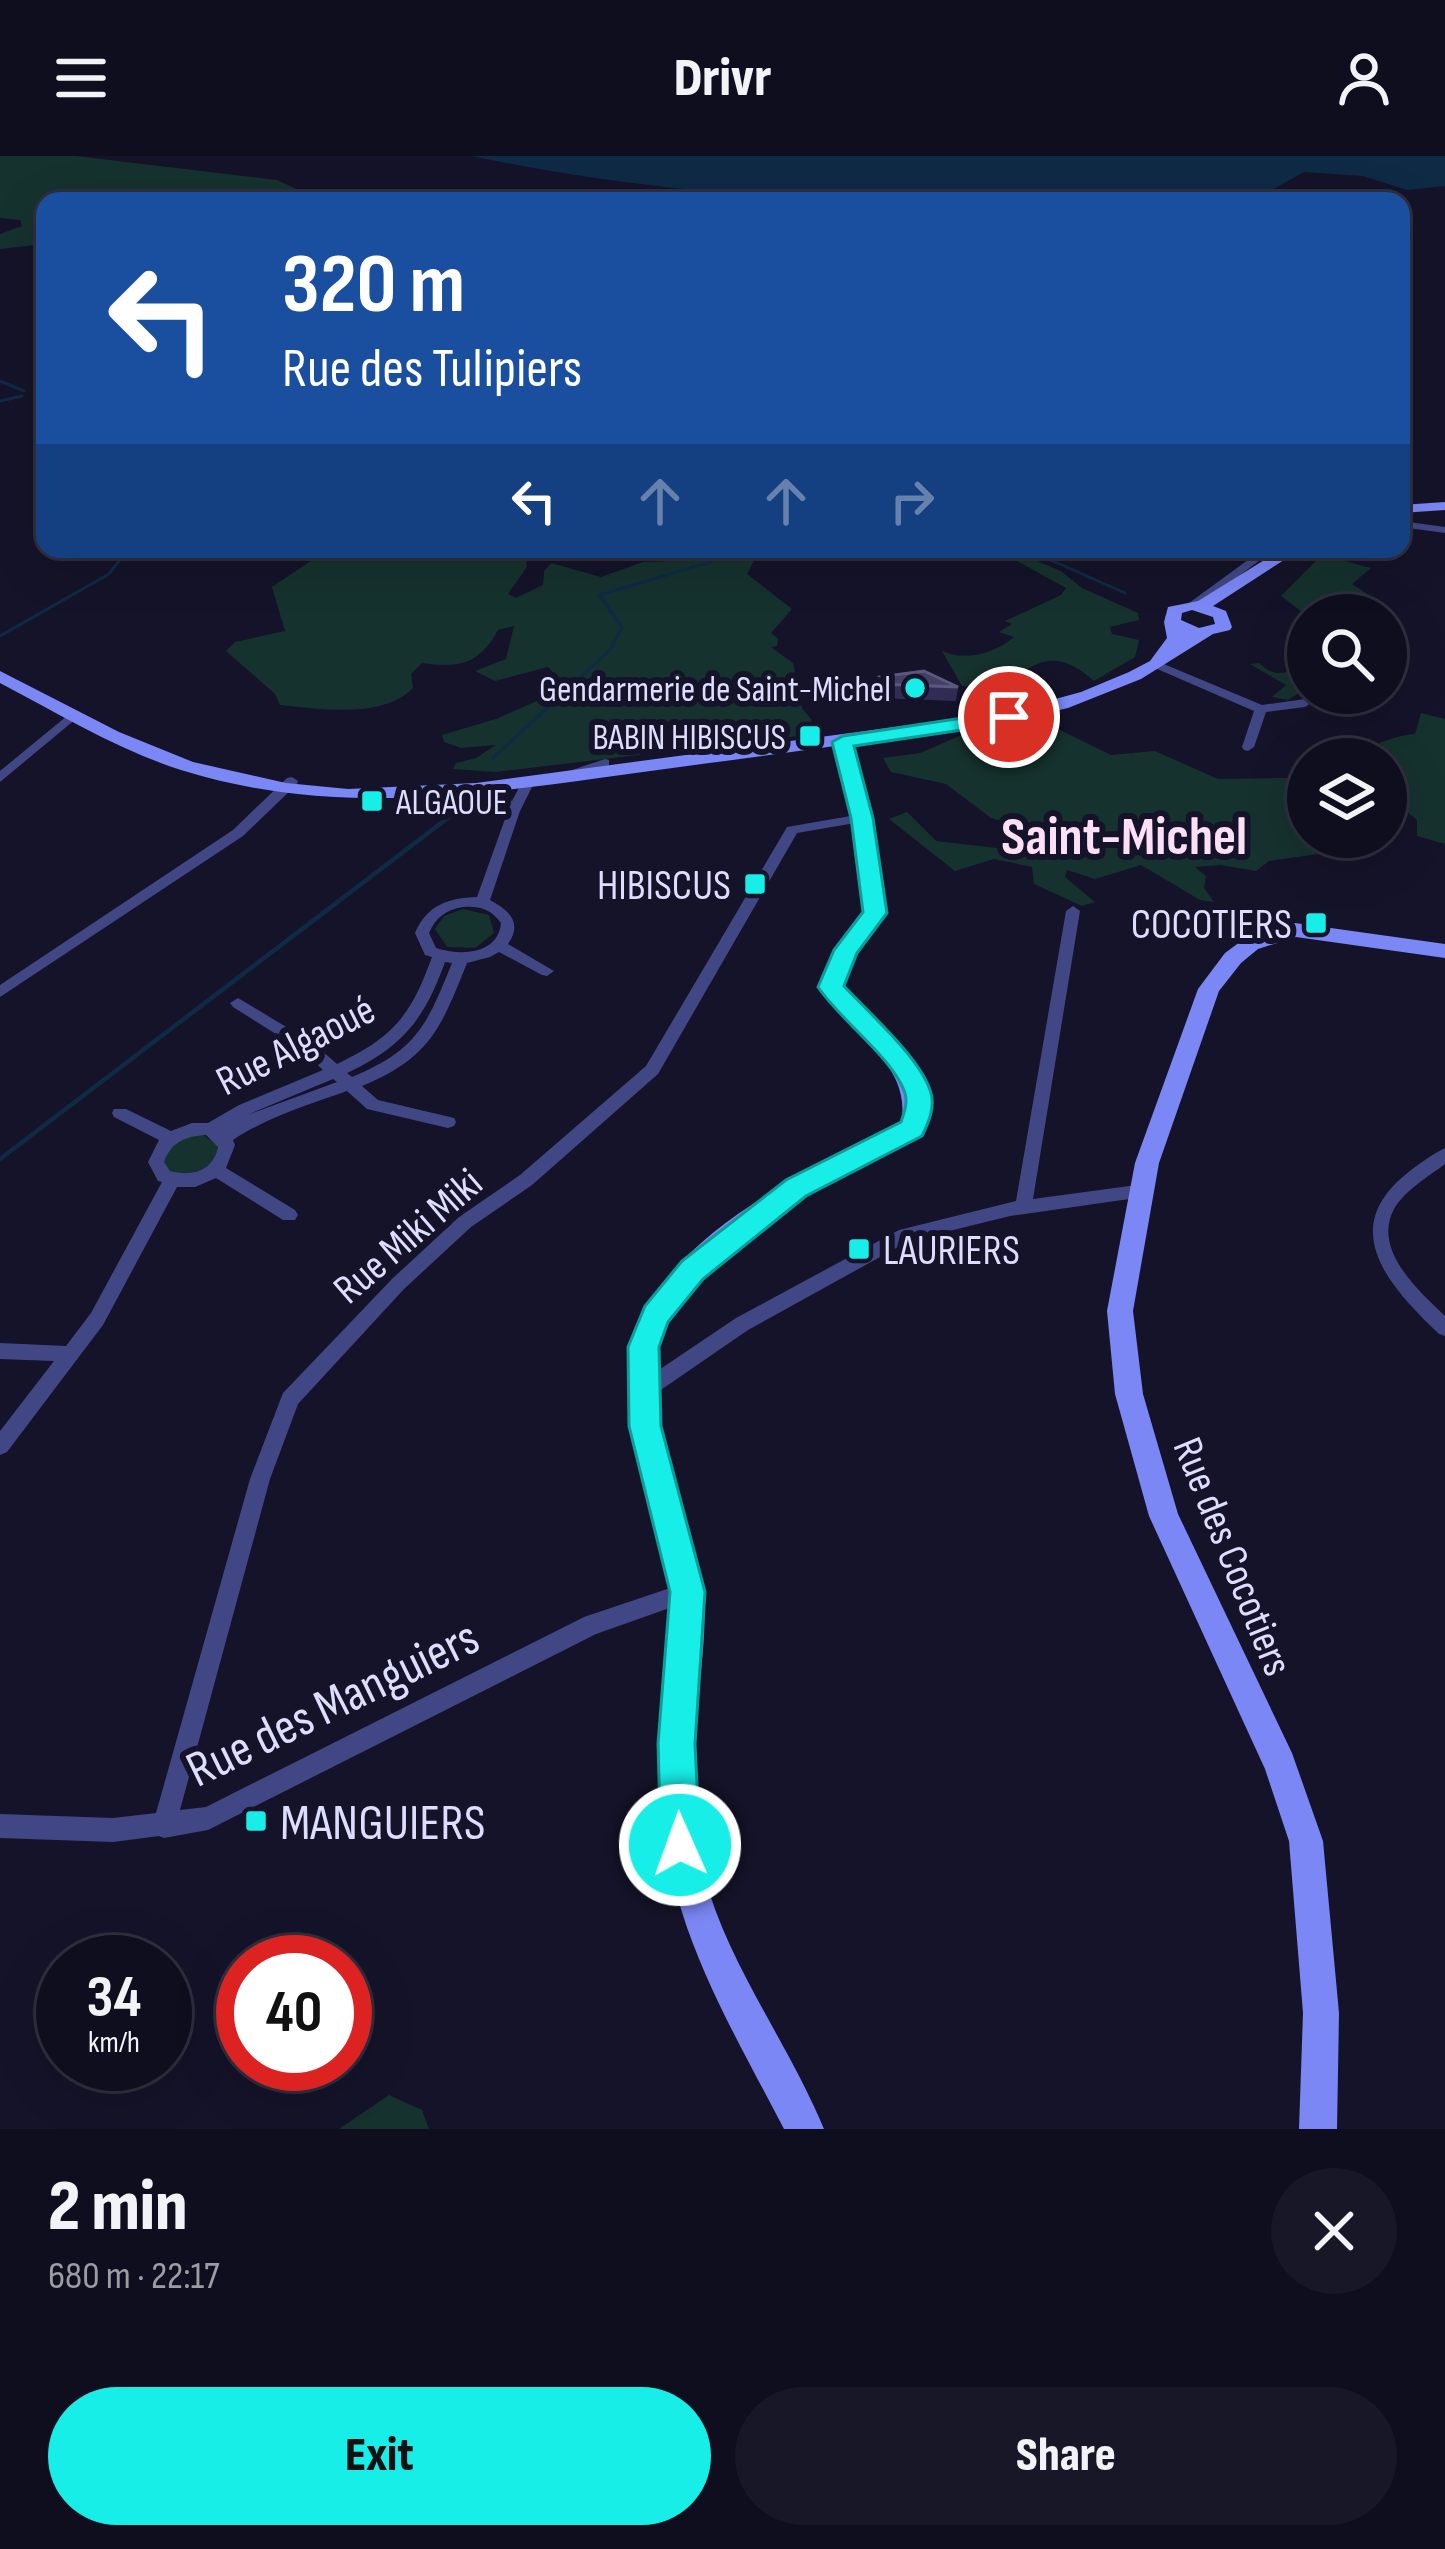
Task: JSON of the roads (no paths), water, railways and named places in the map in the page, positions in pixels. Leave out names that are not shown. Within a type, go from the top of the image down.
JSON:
[{"type":"main road","points":[[1410,508],[1445,506]]},
{"type":"main road","points":[[0,676],[187,766],[289,785],[393,796],[470,789],[515,794],[987,715],[1095,687],[1166,652],[1174,639],[1174,610],[1198,606],[1272,558]]},
{"type":"main road","points":[[1220,614],[1275,558]]},
{"type":"main road","points":[[1198,606],[1220,614]]},
{"type":"main road","points":[[0,665],[134,737],[187,758],[289,785],[444,782],[842,739],[1053,708],[1159,666],[1205,634],[1224,627],[1220,614]]},
{"type":"main road","points":[[1172,622],[1205,634]]},
{"type":"main road","points":[[805,2129],[713,1949],[680,1845],[677,1744],[688,1592],[645,1426],[643,1347],[656,1315],[693,1270],[796,1188],[912,1128],[919,1108],[918,1090],[831,987],[846,950],[875,913],[862,818],[842,739]]},
{"type":"main road","name":"Rue des Cocotiers","points":[[1318,2129],[1322,2013],[1306,1841],[1280,1766],[1164,1516],[1129,1394],[1120,1311],[1147,1163],[1209,989],[1233,958],[1251,944],[1285,931],[1307,930],[1445,952]]},
{"type":"street","points":[[1410,525],[1445,530]]},
{"type":"street","points":[[1159,666],[1261,709],[1287,705]]},
{"type":"street","points":[[1248,746],[1261,709]]},
{"type":"street","points":[[0,778],[29,758],[73,715]]},
{"type":"street","points":[[482,902],[515,794],[525,777],[605,763]]},
{"type":"street","points":[[0,992],[238,833],[289,785]]},
{"type":"street","name":"Rue Miki Miki","points":[[164,1826],[260,1479],[290,1399],[376,1306],[450,1236],[578,1138],[652,1070],[792,830],[862,818]]},
{"type":"street","points":[[482,902],[508,921],[500,946],[461,960],[440,956],[424,943],[426,921],[454,904],[482,902]]},
{"type":"street","points":[[1023,1208],[1073,911]]},
{"type":"street","points":[[500,946],[548,970]]},
{"type":"street","name":"Rue Algaoué","points":[[217,1134],[243,1107],[388,1046],[405,1029],[433,984],[440,956]]},
{"type":"street","name":"Rue Algaoué","points":[[217,1134],[265,1110],[352,1083],[400,1060],[428,1033],[461,960]]},
{"type":"street","points":[[238,1004],[308,1047],[373,1105],[448,1122]]},
{"type":"street","points":[[120,1113],[171,1138]]},
{"type":"street","points":[[190,1130],[217,1134],[227,1154],[216,1170],[194,1181],[172,1180],[156,1162],[171,1138],[190,1130]]},
{"type":"street","points":[[1445,1156],[1392,1198],[1382,1212],[1381,1237],[1408,1291],[1445,1328]]},
{"type":"street","points":[[216,1170],[289,1215]]},
{"type":"street","points":[[0,1446],[72,1354],[122,1279],[172,1180]]},
{"type":"street","points":[[645,1390],[742,1324],[905,1235],[1023,1208],[1144,1191]]},
{"type":"street","points":[[0,1351],[72,1354]]},
{"type":"street","name":"Rue des Manguiers","points":[[0,1826],[112,1830],[208,1818],[592,1625],[688,1592]]},
{"type":"water","points":[[472,156],[1445,156],[1445,186],[1407,190],[1363,176],[1304,172],[1268,192],[717,192]]},
{"type":"waterway","points":[[0,381],[24,391]]},
{"type":"waterway","points":[[0,401],[22,396]]},
{"type":"waterway","points":[[0,636],[109,574],[121,558]]},
{"type":"waterway","points":[[493,758],[610,650],[622,627],[599,595],[713,558]]},
{"type":"waterway","points":[[1046,558],[1125,593]]},
{"type":"waterway","points":[[453,814],[458,810]]},
{"type":"waterway","points":[[0,1159],[457,811]]},
{"type":"place","name":"Gendarmerie de Saint-Michel","points":[[915,688]]},
{"type":"place","name":"BABIN HIBISCUS","points":[[810,736]]},
{"type":"place","name":"ALGAOUE","points":[[372,801]]},
{"type":"place","name":"HIBISCUS","points":[[755,884]]},
{"type":"place","name":"COCOTIERS","points":[[1316,923]]},
{"type":"place","name":"LAURIERS","points":[[859,1249]]},
{"type":"place","name":"MANGUIERS","points":[[256,1821]]},
{"type":"district","name":"Saint-Michel","points":[[1124,835]]}]
